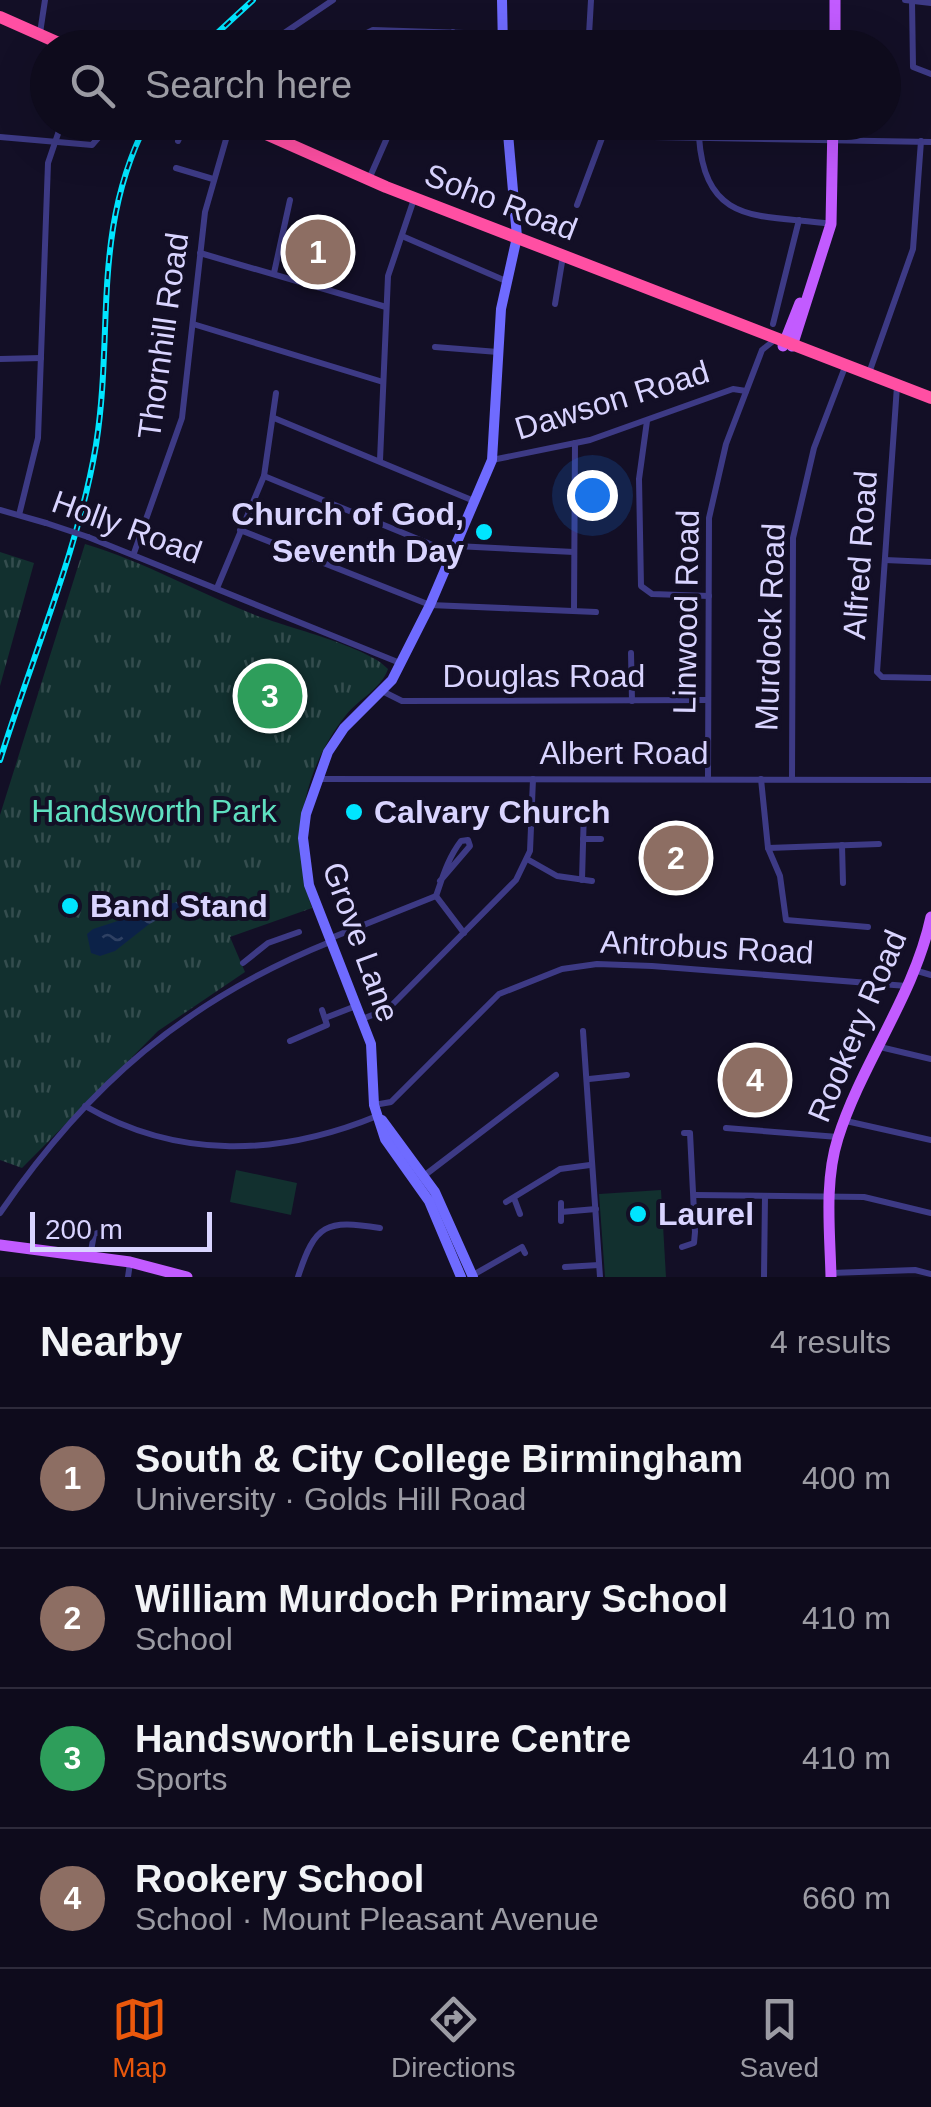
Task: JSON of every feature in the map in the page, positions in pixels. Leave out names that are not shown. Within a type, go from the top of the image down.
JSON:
[{"type":"highway","points":[[0,17],[31,30]]},
{"type":"highway","name":"Soho Road","points":[[276,140],[414,198],[931,398]]},
{"type":"main road","points":[[835,0],[835,30]]},
{"type":"main road","points":[[783,343],[811,283],[831,224],[832,140]]},
{"type":"main road","name":"Rookery Road","points":[[831,1275],[830,1196],[838,1137],[914,970],[931,920]]},
{"type":"main road","points":[[0,1245],[130,1262],[187,1277]]},
{"type":"street","points":[[41,30],[45,0]]},
{"type":"street","points":[[289,30],[333,0]]},
{"type":"street","points":[[502,0],[502,30]]},
{"type":"street","points":[[590,30],[591,0]]},
{"type":"street","points":[[931,3],[909,0],[913,67],[931,74]]},
{"type":"street","points":[[0,137],[30,140]]},
{"type":"street","points":[[32,140],[92,145],[96,140]]},
{"type":"street","name":"Thornhill Road","points":[[134,553],[174,448],[200,253],[226,140]]},
{"type":"street","points":[[369,180],[386,140]]},
{"type":"street","name":"Grove Lane","points":[[469,1276],[429,1201],[385,1139],[376,1110],[371,1044],[309,885],[303,853],[306,814],[336,739],[382,692],[401,664],[492,460],[498,352],[506,281],[517,237],[509,140]]},
{"type":"street","points":[[576,205],[604,140]]},
{"type":"street","points":[[699,140],[705,177],[724,202],[749,214],[831,224]]},
{"type":"street","points":[[891,140],[931,142]]},
{"type":"street","points":[[869,374],[913,250],[920,141]]},
{"type":"street","points":[[19,515],[35,456],[42,241],[48,162],[54,142]]},
{"type":"street","points":[[176,169],[214,178]]},
{"type":"street","points":[[380,460],[388,276],[414,198]]},
{"type":"street","points":[[274,274],[290,200]]},
{"type":"street","points":[[773,324],[799,220]]},
{"type":"street","points":[[402,236],[506,281]]},
{"type":"street","points":[[200,253],[386,307]]},
{"type":"street","points":[[555,304],[563,254]]},
{"type":"street","points":[[192,324],[383,382]]},
{"type":"street","name":"Linwood Road","points":[[708,777],[709,518],[715,482],[762,350],[783,343]]},
{"type":"street","points":[[436,347],[498,352]]},
{"type":"street","points":[[0,359],[41,358]]},
{"type":"street","name":"Murdock Road","points":[[792,778],[793,538],[814,448],[846,366]]},
{"type":"street","name":"Alfred Road","points":[[897,385],[878,675],[931,678]]},
{"type":"street","name":"Dawson Road","points":[[492,460],[576,442],[733,390],[746,391]]},
{"type":"street","points":[[217,588],[264,476],[276,393]]},
{"type":"street","points":[[274,418],[475,502]]},
{"type":"street","points":[[647,420],[639,480],[642,586],[652,594],[709,596]]},
{"type":"street","points":[[574,612],[576,442]]},
{"type":"street","points":[[264,476],[454,549],[574,552]]},
{"type":"street","name":"Holly Road","points":[[0,510],[134,553],[401,664]]},
{"type":"street","points":[[240,530],[430,605],[596,612]]},
{"type":"street","points":[[885,560],[931,562]]},
{"type":"street","points":[[631,653],[632,700]]},
{"type":"street","name":"Douglas Road","points":[[382,692],[402,700],[708,700]]},
{"type":"street","points":[[362,1019],[388,1009],[516,880],[528,860],[533,778]]},
{"type":"street","points":[[761,778],[768,848],[780,876],[786,920],[866,927],[864,915]]},
{"type":"street","name":"Albert Road","points":[[318,779],[931,780]]},
{"type":"street","points":[[582,880],[584,809]]},
{"type":"street","points":[[583,834],[601,840]]},
{"type":"street","points":[[436,896],[440,881],[456,846],[468,840],[470,846],[440,881]]},
{"type":"street","points":[[842,844],[843,883]]},
{"type":"street","points":[[768,848],[875,844],[870,856]]},
{"type":"street","points":[[528,860],[557,876],[592,881]]},
{"type":"street","points":[[436,896],[464,933]]},
{"type":"street","points":[[0,1212],[85,1106],[160,1035],[258,972],[436,896]]},
{"type":"street","points":[[258,972],[248,962],[268,943],[299,932]]},
{"type":"street","name":"Antrobus Road","points":[[85,1106],[112,1122],[163,1139],[229,1148],[299,1142],[391,1102],[500,994],[562,970],[597,964],[907,986]]},
{"type":"street","points":[[914,970],[931,975]]},
{"type":"street","points":[[290,1041],[327,1024],[323,1014],[356,1006]]},
{"type":"street","points":[[583,1032],[594,1137],[590,1165],[600,1277]]},
{"type":"street","points":[[880,1047],[931,1059]]},
{"type":"street","points":[[424,1176],[556,1075]]},
{"type":"street","points":[[589,1079],[624,1075],[622,1085]]},
{"type":"street","points":[[376,1110],[424,1176],[469,1276],[503,1264],[522,1247],[525,1254]]},
{"type":"street","points":[[844,1121],[931,1140]]},
{"type":"street","points":[[726,1128],[838,1137]]},
{"type":"street","points":[[682,1247],[694,1242],[695,1196],[690,1133],[684,1133]]},
{"type":"street","points":[[520,1214],[510,1200],[560,1169],[590,1165]]},
{"type":"street","points":[[695,1196],[864,1197],[931,1213]]},
{"type":"street","points":[[764,1277],[765,1196]]},
{"type":"street","points":[[561,1212],[596,1209]]},
{"type":"street","points":[[90,1258],[94,1234],[114,1227],[114,1214]]},
{"type":"street","points":[[298,1277],[310,1242],[331,1225],[354,1222],[380,1228]]},
{"type":"street","points":[[128,1277],[130,1262]]},
{"type":"street","points":[[565,1268],[599,1265]]},
{"type":"street","points":[[831,1275],[916,1270],[931,1274]]},
{"type":"green space","name":"Handsworth Park","points":[[85,544],[129,559],[255,615],[346,645],[388,669],[331,736],[310,783],[301,832],[301,858],[312,908],[230,937],[245,972],[158,1031],[22,1168],[0,1160],[0,815]]},
{"type":"green space","points":[[0,552],[34,563],[0,686]]},
{"type":"green space","points":[[236,1170],[297,1183],[291,1215],[230,1202]]},
{"type":"green space","points":[[661,1190],[666,1277],[605,1277],[599,1194]]},
{"type":"water","points":[[204,893],[148,925],[115,951],[100,956],[91,953],[87,934],[93,929]]},
{"type":"railway","points":[[220,30],[253,0]]},
{"type":"railway","points":[[0,760],[66,564],[88,484],[101,403],[111,242],[118,202],[139,140]]},
{"type":"place","name":"South & City College Birmingham","points":[[318,252]]},
{"type":"place","name":"Church of God, Seventh Day","points":[[484,532]]},
{"type":"place","name":"Handsworth Leisure Centre","points":[[270,696]]},
{"type":"place","name":"Calvary Church","points":[[354,812]]},
{"type":"place","name":"William Murdoch Primary School","points":[[676,858]]},
{"type":"place","name":"Band Stand","points":[[70,906]]},
{"type":"place","name":"Rookery School","points":[[755,1080]]},
{"type":"place","name":"Laurel","points":[[638,1214]]}]
